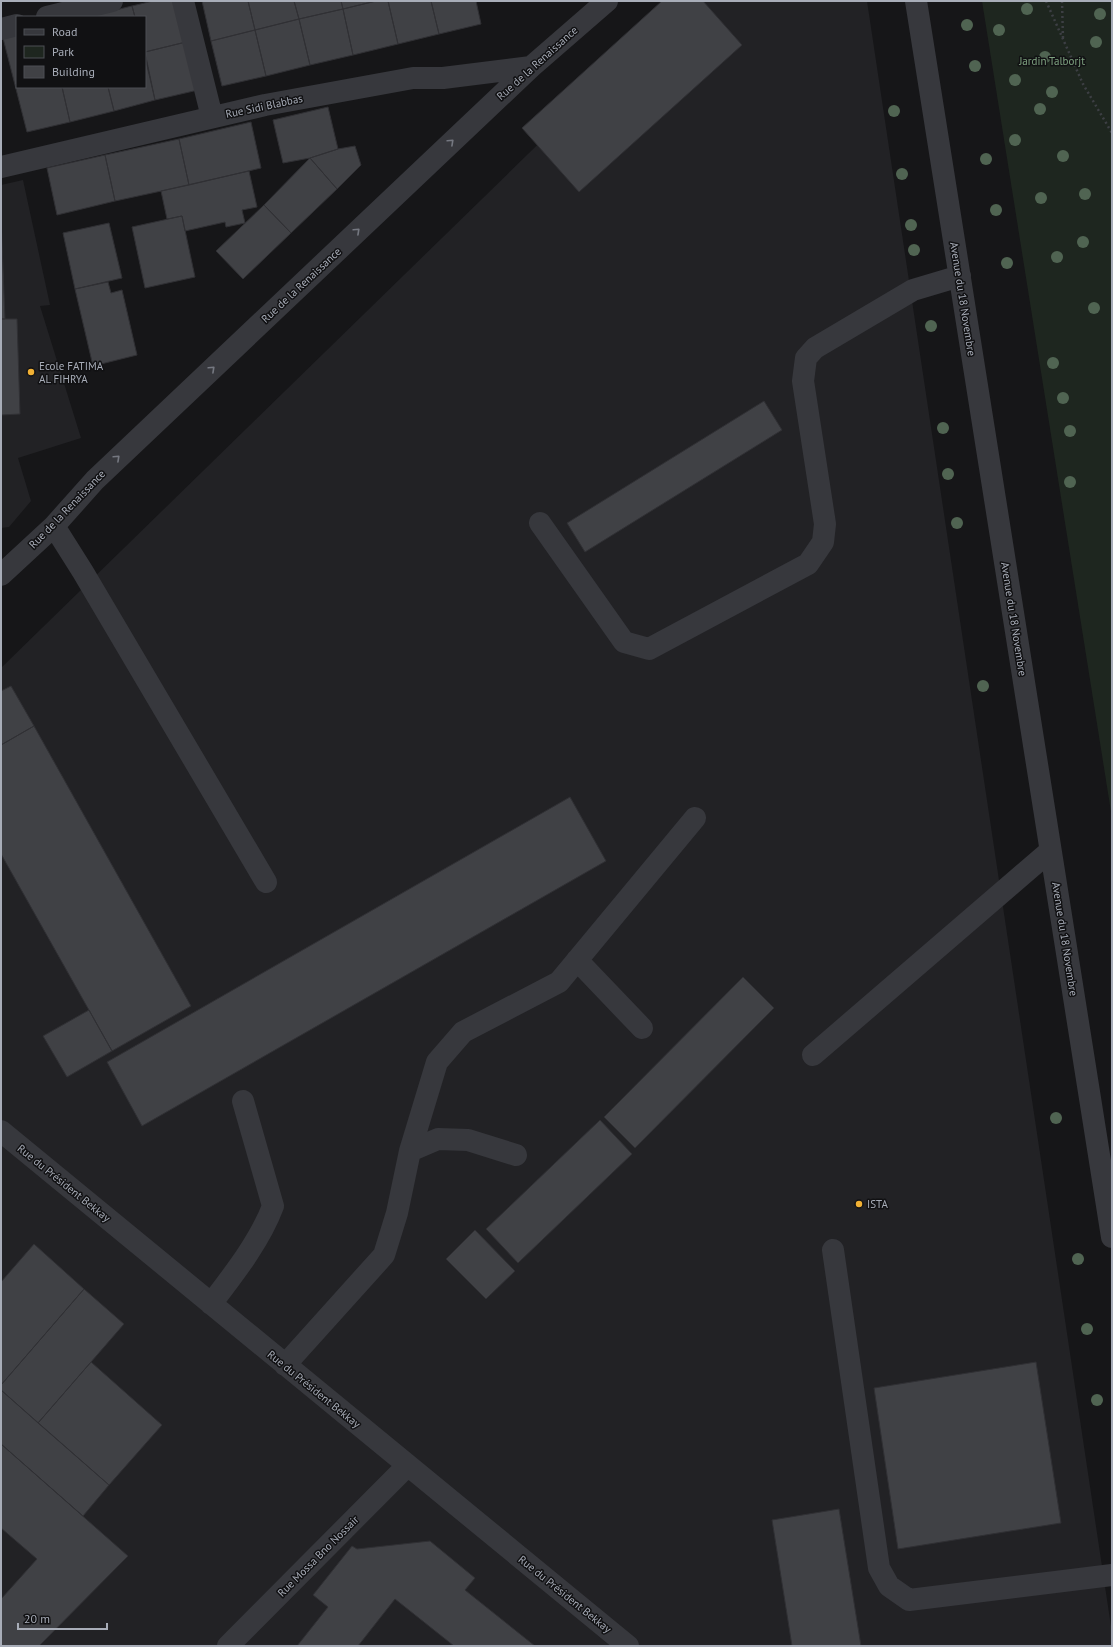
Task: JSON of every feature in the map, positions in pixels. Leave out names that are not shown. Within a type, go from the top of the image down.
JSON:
[{"type":"street","points":[[51,16],[112,1]]},
{"type":"street","points":[[183,1],[212,117]]},
{"type":"street","name":"Rue de la Renaissance","points":[[1,575],[54,526],[95,480],[531,67],[607,1]]},
{"type":"street","name":"Avenue du 18 Novembre","points":[[916,1],[1112,1237]]},
{"type":"street","points":[[1,28],[16,24]]},
{"type":"street","name":"Rue Sidi Blabbas","points":[[1,168],[265,105],[390,81],[413,78],[443,78],[531,67]]},
{"type":"street","points":[[540,524],[624,642],[649,649],[808,564],[823,542],[826,524],[803,381],[806,358],[815,348],[913,290],[960,276]]},
{"type":"street","points":[[54,526],[84,572],[266,882]]},
{"type":"street","points":[[285,1365],[384,1255],[397,1213],[410,1151],[437,1062],[463,1032],[559,982],[695,818]]},
{"type":"street","points":[[813,1055],[1050,851]]},
{"type":"street","points":[[577,960],[642,1028]]},
{"type":"street","points":[[211,1304],[233,1275],[264,1226],[273,1206],[243,1100]]},
{"type":"street","name":"Rue du Président Bekkay","points":[[1,1131],[628,1646]]},
{"type":"street","points":[[410,1151],[438,1139],[468,1140],[516,1155]]},
{"type":"street","points":[[833,1250],[879,1568],[889,1586],[909,1600],[1112,1575]]},
{"type":"street","name":"Rue Mossa Bno Nossair","points":[[228,1646],[407,1466]]},
{"type":"path","points":[[1046,1],[1083,84],[1112,133]]},
{"type":"path","points":[[1062,1],[1063,41]]},
{"type":"shaded area","points":[[685,1],[867,1],[1112,1633],[1112,1646],[1,1646],[1,668]]},
{"type":"shaded area","name":"Ecole FATIMA AL FIHRYA","points":[[23,180],[50,305],[40,306],[81,438],[18,458],[31,501],[9,527],[1,528],[1,185]]},
{"type":"green space","name":"Jardin Talborjt","points":[[982,1],[1112,1],[1112,818]]},
{"type":"building","points":[[153,1],[176,1],[186,42],[146,52],[146,16],[135,16],[132,6]]},
{"type":"building","points":[[202,1],[248,1],[255,30],[211,41]]},
{"type":"building","points":[[248,1],[294,1],[299,19],[255,30]]},
{"type":"building","points":[[294,1],[341,1],[343,9],[299,19]]},
{"type":"building","points":[[341,1],[376,1],[343,9]]},
{"type":"building","points":[[376,1],[388,1],[398,44],[353,55],[343,9]]},
{"type":"building","points":[[388,1],[431,1],[439,34],[398,44]]},
{"type":"building","points":[[431,1],[476,1],[481,24],[439,34]]},
{"type":"building","points":[[662,1],[703,1],[742,45],[579,192],[522,128]]},
{"type":"building","points":[[132,6],[135,16],[91,16]]},
{"type":"building","points":[[343,9],[353,55],[310,65],[299,19]]},
{"type":"building","points":[[299,19],[310,65],[266,76],[255,30]]},
{"type":"building","points":[[255,30],[266,76],[222,86],[211,41]]},
{"type":"building","points":[[16,35],[15,85],[3,38]]},
{"type":"building","points":[[186,42],[198,90],[155,100],[146,52]]},
{"type":"building","points":[[146,61],[155,100],[114,111],[108,88],[146,88]]},
{"type":"building","points":[[15,85],[16,88],[62,88],[70,122],[27,132]]},
{"type":"building","points":[[62,88],[108,88],[114,111],[70,122]]},
{"type":"building","points":[[328,107],[338,149],[310,158],[283,163],[273,120]]},
{"type":"building","points":[[251,122],[261,168],[189,185],[179,139]]},
{"type":"building","points":[[179,139],[189,185],[115,201],[105,155]]},
{"type":"building","points":[[355,146],[361,165],[337,189],[310,158],[338,149]]},
{"type":"building","points":[[105,155],[115,201],[57,215],[47,168]]},
{"type":"building","points":[[310,158],[337,189],[291,233],[264,205]]},
{"type":"building","points":[[249,171],[257,207],[242,210],[245,223],[226,227],[225,222],[185,231],[182,216],[167,219],[161,191]]},
{"type":"building","points":[[264,205],[291,233],[243,279],[216,251]]},
{"type":"building","points":[[182,216],[195,277],[145,288],[132,227]]},
{"type":"building","points":[[1,218],[5,319],[1,319]]},
{"type":"building","points":[[109,223],[122,278],[75,289],[63,233]]},
{"type":"building","points":[[108,282],[111,293],[122,290],[137,355],[93,366],[75,289]]},
{"type":"building","points":[[1,319],[17,319],[20,414],[1,415]]},
{"type":"building","points":[[764,401],[782,430],[585,552],[567,523]]},
{"type":"building","points":[[11,686],[34,726],[1,745],[1,691]]},
{"type":"building","points":[[34,726],[191,1006],[112,1051],[1,854],[1,745]]},
{"type":"building","points":[[570,797],[606,861],[142,1126],[107,1062]]},
{"type":"building","points":[[743,977],[774,1008],[635,1148],[604,1117]]},
{"type":"building","points":[[89,1010],[112,1051],[67,1077],[43,1036]]},
{"type":"building","points":[[600,1120],[632,1154],[518,1263],[486,1229]]},
{"type":"building","points":[[475,1230],[515,1271],[486,1299],[446,1259]]},
{"type":"building","points":[[34,1244],[84,1289],[1,1385],[1,1282]]},
{"type":"building","points":[[84,1289],[124,1324],[38,1423],[1,1390],[1,1385]]},
{"type":"building","points":[[91,1362],[162,1425],[109,1485],[38,1423]]},
{"type":"building","points":[[1036,1362],[1061,1523],[898,1549],[874,1388]]},
{"type":"building","points":[[1,1390],[109,1485],[83,1516],[1,1444]]},
{"type":"building","points":[[1,1444],[128,1556],[39,1646],[1,1646],[1,1599],[37,1559],[1,1528]]},
{"type":"building","points":[[839,1509],[861,1646],[792,1646],[772,1520]]},
{"type":"building","points":[[430,1541],[475,1578],[465,1590],[535,1646],[454,1646],[395,1599],[358,1646],[297,1646],[328,1607],[313,1595],[352,1546],[357,1549]]},
{"type":"place","name":"Ecole FATIMA AL FIHRYA","points":[[31,372]]},
{"type":"place","name":"ISTA","points":[[859,1204]]}]
